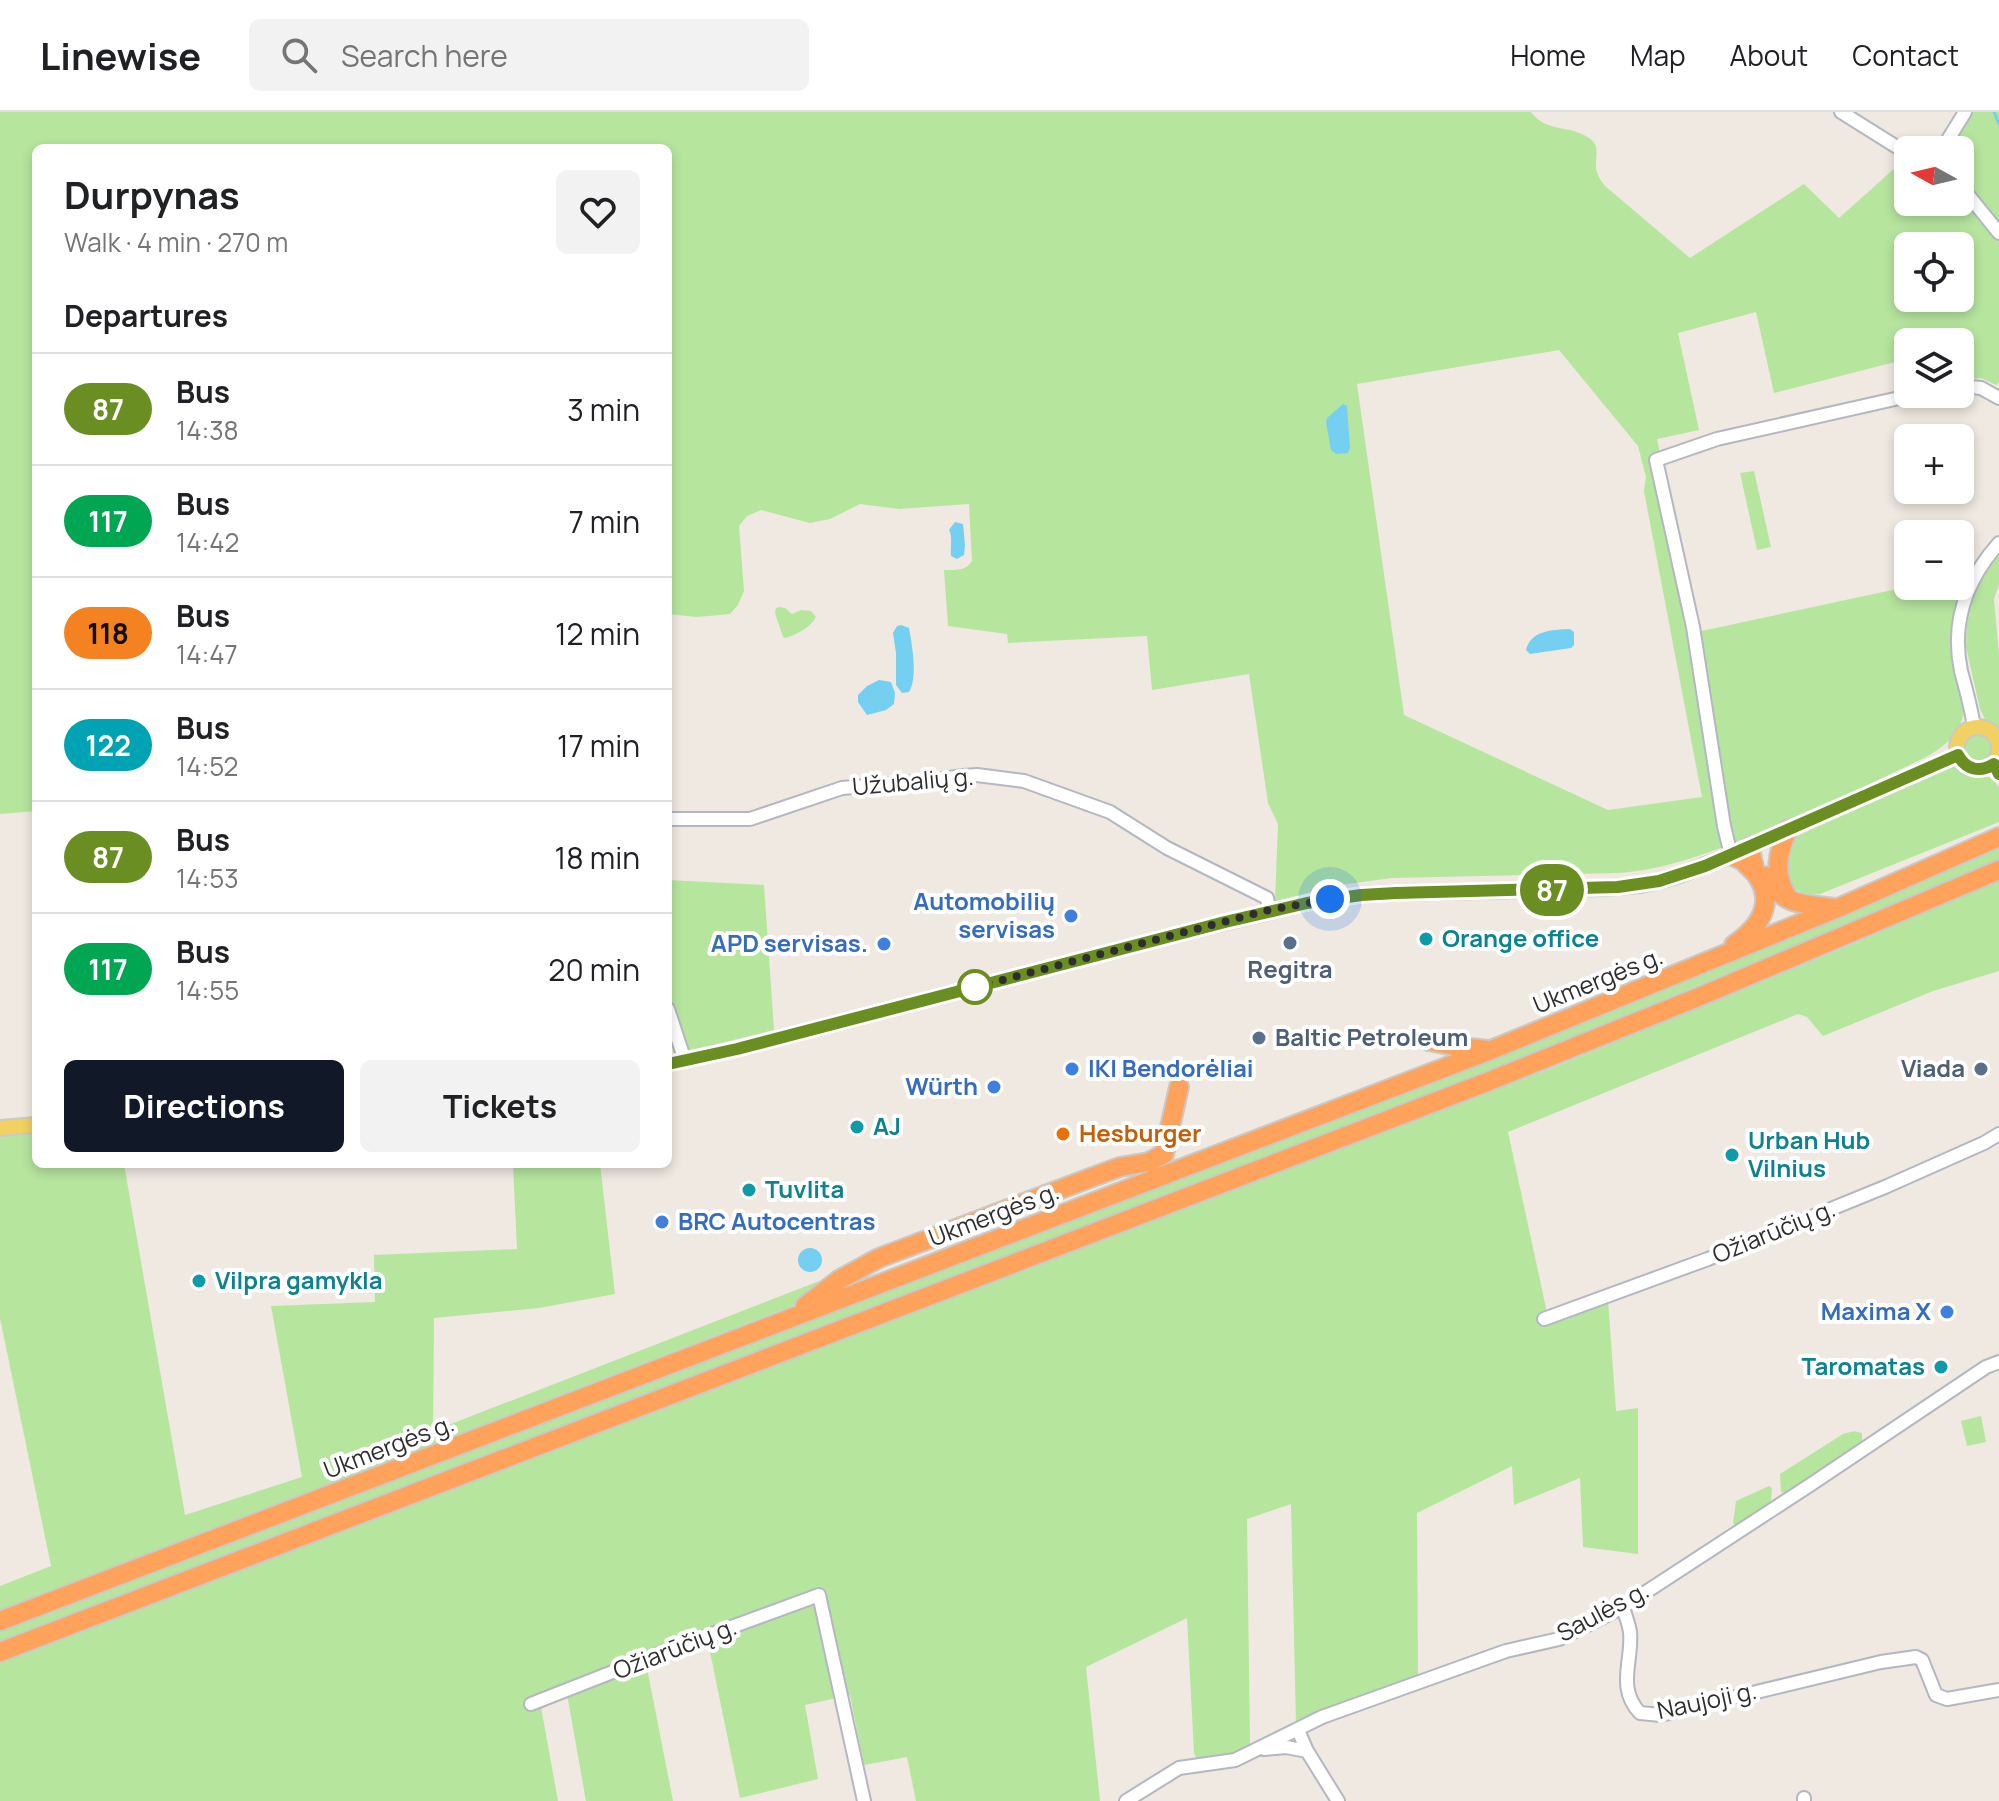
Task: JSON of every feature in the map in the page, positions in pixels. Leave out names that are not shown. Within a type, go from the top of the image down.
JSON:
[{"type":"highway","points":[[1788,829],[1780,846],[1778,863],[1779,878],[1790,901]]},
{"type":"highway","name":"Ukmergės g.","points":[[0,1621],[1491,1050],[1838,908],[1999,837]]},
{"type":"highway","points":[[1712,960],[1749,934],[1762,914],[1765,892],[1756,874],[1750,847]]},
{"type":"highway","points":[[1750,847],[1771,887],[1779,895],[1790,901],[1838,908]]},
{"type":"highway","points":[[1731,855],[1743,861],[1756,874]]},
{"type":"highway","points":[[0,1652],[1501,1077],[1999,870]]},
{"type":"highway","points":[[1429,1041],[1491,1050]]},
{"type":"highway","points":[[745,1336],[763,1321],[805,1305],[839,1280],[879,1258],[1109,1171],[1156,1160],[1164,1154],[1179,1087]]},
{"type":"main road","points":[[1974,727],[1986,728],[1995,735],[1999,753],[1996,769],[1974,769],[1962,762],[1958,755],[1958,741],[1974,727]]},
{"type":"main road","points":[[672,1063],[1269,910],[1307,903],[1361,895],[1641,885],[1680,875],[1731,855],[1958,755]]},
{"type":"main road","points":[[0,1128],[32,1125]]},
{"type":"street","points":[[1841,112],[1894,145]]},
{"type":"street","points":[[1950,136],[1965,112]]},
{"type":"street","points":[[1974,202],[1999,233]]},
{"type":"street","points":[[1974,387],[1999,398]]},
{"type":"street","points":[[1731,855],[1693,627],[1656,460],[1717,439],[1894,399]]},
{"type":"street","points":[[1974,727],[1959,656],[1958,628],[1965,596],[1975,575],[1999,543]]},
{"type":"street","name":"Užubalių g.","points":[[672,819],[750,819],[842,788],[857,786],[977,775],[1024,781],[1110,812],[1167,848],[1267,898],[1269,910]]},
{"type":"street","points":[[672,1021],[685,1061]]},
{"type":"street","name":"Ožiarūčių g.","points":[[1544,1319],[1708,1259],[1885,1187],[1999,1134]]},
{"type":"street","name":"Saulės g.","points":[[1126,1801],[1179,1768],[1235,1760],[1322,1717],[1506,1651],[1559,1639],[1623,1607],[1986,1367],[1999,1362]]},
{"type":"street","name":"Ožiarūčių g.","points":[[531,1704],[819,1595],[864,1801]]},
{"type":"street","name":"Naujoji g.","points":[[1623,1607],[1630,1632],[1625,1677],[1634,1707],[1640,1713],[1661,1715],[1881,1662],[1916,1657],[1922,1660],[1936,1695],[1947,1699],[1999,1690]]},
{"type":"street","points":[[1298,1730],[1307,1751],[1338,1801]]},
{"type":"street","points":[[1257,1751],[1286,1747],[1307,1751]]},
{"type":"green space","points":[[0,112],[1531,112],[1544,123],[1574,131],[1593,141],[1597,171],[1605,186],[1690,258],[1804,184],[1839,218],[1894,169],[1894,216],[1974,216],[1974,211],[1999,240],[1999,382],[1996,385],[1981,378],[1974,379],[1974,328],[1894,328],[1894,362],[1774,393],[1756,312],[1678,333],[1699,430],[1657,439],[1697,632],[1894,590],[1894,600],[1959,600],[1951,632],[1951,650],[1964,699],[1962,719],[1948,742],[1924,758],[1771,828],[1668,865],[1618,873],[1392,878],[1332,886],[1275,902],[1278,824],[1268,803],[1249,674],[1152,690],[1147,636],[1008,643],[1007,634],[948,626],[944,570],[964,568],[972,561],[969,504],[899,509],[860,504],[830,519],[810,523],[761,510],[747,516],[739,526],[744,591],[738,605],[730,614],[697,617],[672,614],[672,144],[32,144],[32,811],[0,814]],"holes":[[[1559,350],[1638,446],[1646,477],[1644,491],[1702,797],[1608,810],[1404,715],[1357,384]]]},
{"type":"green space","points":[[1971,112],[1999,112],[1999,221],[1974,192],[1974,136],[1957,135]]},
{"type":"green space","points":[[1754,471],[1771,547],[1757,550],[1740,473]]},
{"type":"green space","points":[[1999,553],[1999,584],[1994,599],[1999,655],[1999,734],[1980,709],[1966,647],[1967,623],[1979,583]]},
{"type":"green space","points":[[776,608],[792,614],[801,610],[811,611],[816,617],[807,627],[786,638],[775,613]]},
{"type":"green space","points":[[1978,735],[1988,739],[1992,749],[1988,759],[1978,763],[1968,759],[1964,749],[1968,739]]},
{"type":"green space","points":[[1951,765],[1971,774],[1989,777],[1995,782],[1999,787],[1999,822],[1820,894],[1802,892],[1786,882],[1788,845],[1796,837]]},
{"type":"green space","points":[[1999,845],[1999,861],[1369,1121],[0,1644],[0,1631],[1646,997]]},
{"type":"green space","points":[[672,880],[764,885],[774,1030],[677,1054],[672,1037]]},
{"type":"green space","points":[[1999,880],[1999,971],[1933,991],[1823,1036],[1807,1017],[1798,1014],[1508,1132],[1549,1322],[1608,1300],[1616,1411],[1638,1408],[1638,1554],[1583,1547],[1580,1478],[1514,1505],[1512,1466],[1417,1513],[1418,1676],[1296,1724],[1291,1504],[1247,1519],[1250,1745],[1230,1755],[1197,1759],[1194,1753],[1187,1618],[1086,1667],[1100,1801],[916,1801],[907,1757],[864,1765],[850,1695],[805,1705],[818,1779],[740,1798],[708,1642],[646,1663],[673,1801],[586,1801],[567,1694],[541,1707],[558,1801],[0,1801],[0,1663],[1557,1066]]},
{"type":"green space","points":[[32,1132],[32,1168],[125,1168],[185,1515],[302,1477],[271,1306],[375,1302],[374,1255],[517,1249],[513,1168],[600,1168],[615,1294],[539,1308],[434,1318],[433,1431],[840,1273],[812,1298],[0,1611],[0,1586],[51,1566],[0,1318],[0,1136]]},
{"type":"green space","points":[[1981,1416],[1986,1442],[1967,1446],[1961,1421]]},
{"type":"green space","points":[[1854,1431],[1862,1433],[1862,1442],[1786,1493],[1781,1492],[1780,1474],[1843,1434]]},
{"type":"green space","points":[[1769,1486],[1772,1488],[1771,1501],[1736,1526],[1733,1523],[1736,1501]]},
{"type":"water","points":[[1343,404],[1347,406],[1350,448],[1348,453],[1336,454],[1331,450],[1326,422]]},
{"type":"water","points":[[955,522],[963,524],[965,545],[964,555],[957,559],[951,556],[949,530]]},
{"type":"water","points":[[901,625],[909,628],[914,670],[909,692],[902,693],[896,685],[893,633]]},
{"type":"water","points":[[1570,629],[1574,632],[1571,648],[1530,654],[1526,650],[1537,635]]},
{"type":"water","points":[[879,680],[891,682],[895,693],[894,704],[886,710],[867,715],[858,702],[858,695]]},
{"type":"water","points":[[810,1248],[819,1251],[822,1260],[819,1269],[810,1272],[801,1269],[798,1260],[801,1251]]},
{"type":"waterway","points":[[1994,112],[1999,124]]},
{"type":"bus line","name":"87","points":[[672,1063],[1269,910],[1307,903],[1396,893],[1641,885],[1705,866],[1958,755],[1962,762],[1974,769],[1988,768],[1994,764],[1999,774]]},
{"type":"place","name":"Automobilių servisas","points":[[1071,916]]},
{"type":"place","name":"Orange office","points":[[1426,939]]},
{"type":"place","name":"Regitra","points":[[1290,943]]},
{"type":"place","name":"APD servisas.","points":[[884,944]]},
{"type":"place","name":"Baltic Petroleum","points":[[1259,1038]]},
{"type":"place","name":"IKI Bendorėliai","points":[[1072,1069]]},
{"type":"place","name":"Viada","points":[[1981,1069]]},
{"type":"place","name":"Würth","points":[[994,1087]]},
{"type":"place","name":"AJ","points":[[857,1127]]},
{"type":"place","name":"Hesburger","points":[[1063,1134]]},
{"type":"place","name":"Urban Hub Vilnius","points":[[1732,1155]]},
{"type":"place","name":"Tuvlita","points":[[749,1190]]},
{"type":"place","name":"BRC Autocentras","points":[[662,1222]]},
{"type":"place","name":"Vilpra gamykla","points":[[199,1281]]},
{"type":"place","name":"Maxima X","points":[[1947,1312]]},
{"type":"place","name":"Taromatas","points":[[1941,1367]]},
{"type":"route","points":[[975,987],[968,989],[1269,910],[1330,899]]}]
